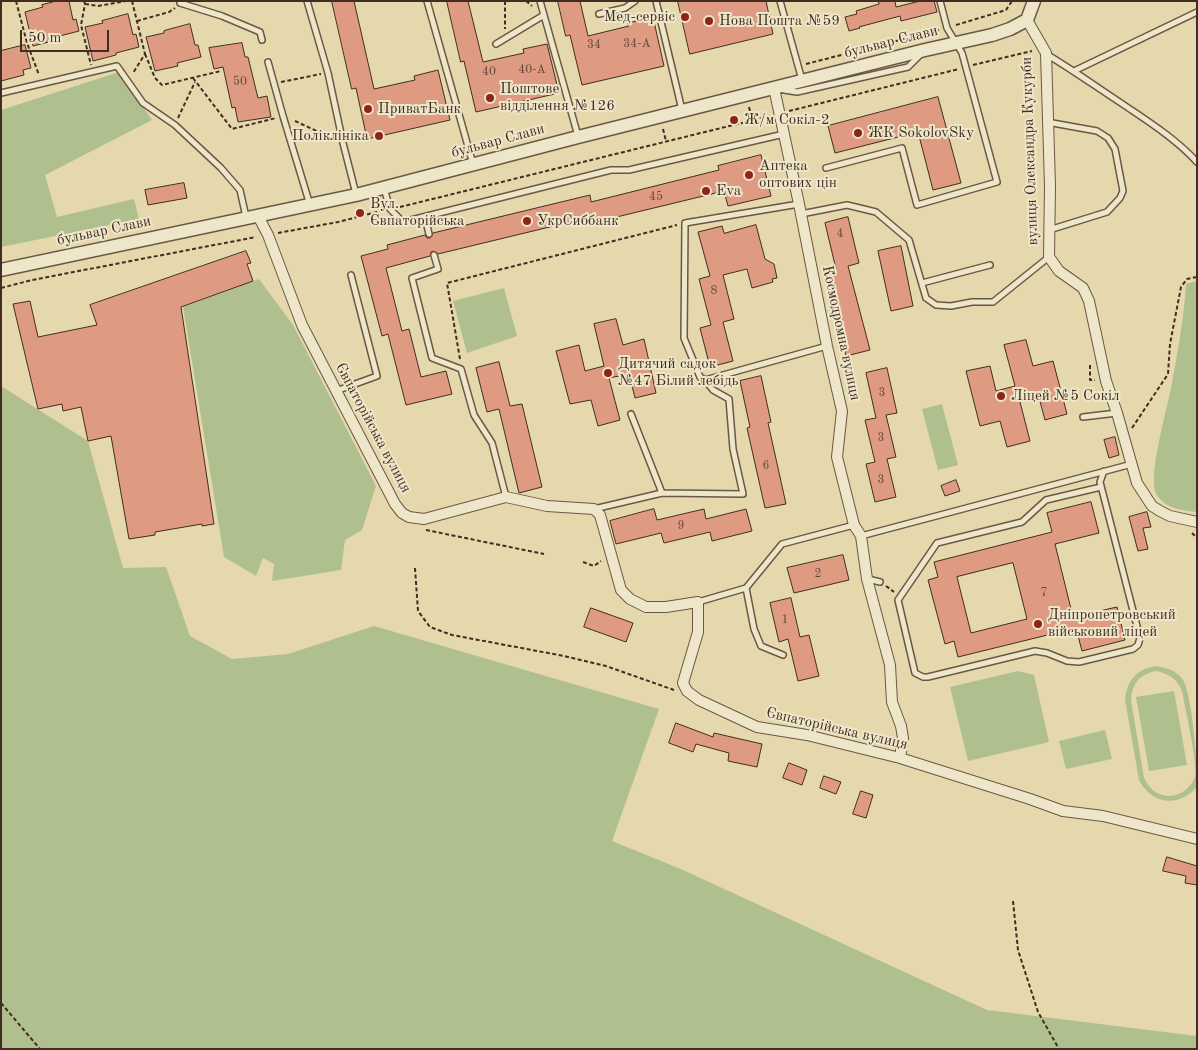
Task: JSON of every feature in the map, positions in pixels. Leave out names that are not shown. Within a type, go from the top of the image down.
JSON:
[{"type":"street","points":[[1027,20],[1034,1]]},
{"type":"street","name":"бульвар Слави","points":[[1,270],[356,195],[578,137],[955,42],[1010,30],[1027,20]]},
{"type":"street","name":"вулиця Олександра Кукурби","points":[[1027,20],[1044,51],[1050,186],[1050,257],[1059,271],[1083,288],[1089,301],[1106,381],[1137,483],[1152,506],[1170,516],[1197,522]]},
{"type":"street","name":"Космодромна вулиця","points":[[774,88],[842,411],[837,457],[854,525],[861,536],[867,579],[890,665],[892,702],[904,738],[900,758]]},
{"type":"street","name":"Євпаторійська вулиця","points":[[252,218],[268,235],[302,325],[395,504],[402,513],[409,517],[424,519],[506,498],[547,506],[594,509]]},
{"type":"street","points":[[594,509],[600,515],[621,590],[630,599],[646,607],[666,607],[698,602]]},
{"type":"street","name":"Євпаторійська вулиця","points":[[698,602],[698,632],[683,683],[687,691],[699,700],[757,728],[807,735],[900,758],[1063,811],[1103,816],[1197,839]]},
{"type":"lane","points":[[307,1],[328,73],[342,143],[356,195]]},
{"type":"lane","points":[[428,1],[473,164]]},
{"type":"lane","points":[[540,1],[578,137]]},
{"type":"lane","points":[[599,14],[625,8],[635,1]]},
{"type":"lane","points":[[656,1],[682,111]]},
{"type":"lane","points":[[780,1],[802,81]]},
{"type":"lane","points":[[826,168],[902,148],[917,204],[997,182],[962,53],[947,28],[940,1]]},
{"type":"lane","points":[[180,2],[222,16],[260,32],[262,40]]},
{"type":"lane","points":[[1074,71],[1197,12]]},
{"type":"lane","points":[[496,44],[544,15]]},
{"type":"lane","points":[[774,88],[797,92],[908,67],[925,50]]},
{"type":"lane","points":[[1044,51],[1187,150],[1197,162]]},
{"type":"lane","points":[[268,62],[311,205]]},
{"type":"lane","points":[[1,93],[117,66],[144,103],[175,125],[240,190],[252,218]]},
{"type":"lane","points":[[1047,122],[1097,131],[1108,138],[1115,149],[1123,191],[1120,198],[1107,212],[1049,230]]},
{"type":"lane","points":[[383,188],[390,209],[403,222],[611,170],[629,170],[784,134]]},
{"type":"lane","points":[[594,509],[662,493],[743,494],[733,449],[729,400],[713,390],[700,377],[684,338],[686,223],[847,205],[876,212],[909,240],[926,298],[936,305],[951,306],[972,302],[993,302],[1050,257]]},
{"type":"lane","points":[[425,217],[429,234]]},
{"type":"lane","points":[[434,255],[438,269],[412,278],[432,358],[461,369],[474,415],[492,443],[506,498]]},
{"type":"lane","points":[[922,283],[990,264]]},
{"type":"lane","points":[[336,391],[377,376],[350,275]]},
{"type":"lane","points":[[705,380],[827,346]]},
{"type":"lane","points":[[1083,417],[1117,413]]},
{"type":"lane","points":[[631,414],[662,493]]},
{"type":"lane","points":[[861,536],[1132,464]]},
{"type":"lane","points":[[1101,487],[1046,500],[1022,522],[937,543],[898,600],[915,673],[923,677],[1035,651],[1047,653],[1067,661],[1079,662],[1133,649],[1138,645],[1140,638],[1100,482],[1104,471]]},
{"type":"lane","points":[[698,602],[746,588],[782,544],[854,525]]},
{"type":"lane","points":[[867,579],[880,582]]},
{"type":"lane","points":[[746,588],[754,629],[761,646],[783,655]]},
{"type":"path","points":[[16,1],[30,51],[42,83]]},
{"type":"path","points":[[93,72],[81,25],[85,3],[98,6],[126,1]]},
{"type":"path","points":[[132,1],[145,54],[155,78],[162,86],[194,80],[221,71]]},
{"type":"path","points":[[505,1],[506,39]]},
{"type":"path","points":[[798,66],[947,28],[1006,10],[1012,1]]},
{"type":"path","points":[[137,21],[169,12],[180,2]]},
{"type":"path","points":[[1,288],[32,280],[338,222],[966,67],[1044,51]]},
{"type":"path","points":[[127,81],[145,54]]},
{"type":"path","points":[[274,84],[328,73]]},
{"type":"path","points":[[194,80],[232,128],[283,116],[342,143]]},
{"type":"path","points":[[175,125],[194,80]]},
{"type":"path","points":[[461,369],[447,283],[686,223]]},
{"type":"path","points":[[1125,440],[1168,374],[1170,344],[1181,287],[1187,279],[1197,277]]},
{"type":"path","points":[[1090,362],[1090,380],[1106,381]]},
{"type":"path","points":[[424,530],[544,554]]},
{"type":"path","points":[[582,562],[594,566],[612,555]]},
{"type":"path","points":[[415,568],[418,611],[430,627],[452,635],[564,656],[606,666],[680,693]]},
{"type":"path","points":[[880,582],[900,597]]},
{"type":"path","points":[[1014,901],[1018,950],[1038,1012],[1059,1049]]},
{"type":"path","points":[[1,1003],[40,1049]]},
{"type":"green space","points":[[119,72],[152,120],[45,175],[57,217],[134,199],[139,219],[1,247],[1,110]]},
{"type":"green space","points":[[259,279],[293,325],[376,486],[362,530],[345,540],[341,570],[272,581],[274,564],[263,558],[256,576],[224,557],[183,307]]},
{"type":"green space","points":[[1197,281],[1197,512],[1174,508],[1161,500],[1154,486],[1154,474],[1159,440],[1179,346],[1186,284]]},
{"type":"green space","points":[[504,288],[517,336],[467,353],[453,301]]},
{"type":"green space","points":[[1,386],[88,441],[123,568],[166,567],[190,636],[232,659],[288,654],[374,626],[659,709],[612,841],[683,870],[987,1010],[1197,1036],[1197,1049],[1,1049]]},
{"type":"green space","points":[[942,404],[958,465],[938,470],[922,409]]},
{"type":"green space","points":[[1156,666],[1171,670],[1183,680],[1192,715],[1197,785],[1188,795],[1172,801],[1165,801],[1153,796],[1147,792],[1139,780],[1125,700],[1128,687],[1134,677]],"holes":[[[1150,672],[1161,672],[1175,680],[1182,691],[1195,770],[1195,777],[1188,788],[1177,795],[1168,796],[1153,790],[1144,778],[1131,700],[1135,684],[1141,677]]]},
{"type":"green space","points":[[1018,671],[1034,675],[1049,742],[968,761],[950,687]]},
{"type":"green space","points":[[1174,691],[1187,765],[1149,771],[1136,697]]},
{"type":"green space","points":[[1105,730],[1112,759],[1066,769],[1059,741]]},
{"type":"building","points":[[57,1],[69,1],[73,20],[76,19],[79,31],[33,46],[25,12]]},
{"type":"building","points":[[332,1],[354,1],[374,89],[415,80],[414,76],[438,70],[450,120],[367,139],[356,88],[352,89]]},
{"type":"building","points":[[447,1],[468,1],[483,62],[524,53],[523,49],[547,44],[559,93],[476,112],[464,61],[461,62]]},
{"type":"building","points":[[558,1],[580,1],[588,36],[629,26],[628,23],[653,17],[664,66],[582,85],[570,35],[566,36]]},
{"type":"building","points":[[678,1],[766,1],[773,34],[690,54]]},
{"type":"building","points":[[878,1],[895,1],[896,7],[920,1],[934,1],[937,12],[901,21],[900,16],[849,31],[845,17],[857,14],[856,11],[879,4]]},
{"type":"building","points":[[128,14],[133,35],[136,34],[139,47],[93,61],[85,27]]},
{"type":"building","points":[[190,24],[195,45],[198,45],[201,57],[177,63],[178,66],[155,71],[146,37]]},
{"type":"building","points":[[242,43],[245,57],[248,57],[258,98],[267,96],[271,117],[238,122],[235,107],[232,108],[223,67],[214,69],[209,48]]},
{"type":"building","points":[[25,45],[31,68],[23,70],[24,75],[1,81],[1,51]]},
{"type":"building","points":[[938,97],[961,183],[933,190],[918,132],[835,153],[828,126]]},
{"type":"building","points":[[761,155],[771,196],[728,206],[724,191],[596,222],[595,216],[438,254],[433,251],[430,256],[386,268],[402,331],[409,329],[421,377],[446,371],[452,394],[406,405],[388,334],[382,336],[361,256],[388,249],[387,245],[425,235],[427,238],[430,238],[433,233],[590,195],[591,202],[719,170],[718,166]]},
{"type":"building","points":[[184,183],[187,198],[148,205],[145,190]]},
{"type":"building","points":[[848,217],[859,263],[848,266],[870,350],[846,356],[825,272],[836,269],[825,223]]},
{"type":"building","points":[[756,225],[765,259],[774,264],[777,278],[772,279],[773,282],[752,288],[747,269],[723,275],[734,319],[723,322],[733,361],[710,367],[700,328],[711,325],[699,279],[710,276],[698,232],[722,226],[724,233]]},
{"type":"building","points":[[901,246],[913,306],[891,311],[878,251]]},
{"type":"building","points":[[246,251],[251,263],[247,264],[253,281],[181,307],[214,524],[202,526],[202,524],[155,532],[155,535],[129,539],[111,436],[88,441],[81,407],[63,411],[62,404],[38,409],[13,304],[30,301],[38,337],[97,325],[90,305]]},
{"type":"building","points":[[616,319],[623,345],[644,339],[656,393],[635,398],[629,374],[609,378],[620,420],[598,426],[591,400],[570,404],[556,351],[579,345],[585,371],[604,366],[594,324]]},
{"type":"building","points":[[1026,340],[1033,366],[1053,361],[1067,414],[1045,420],[1038,394],[1019,398],[1030,441],[1007,447],[1000,421],[980,426],[966,371],[990,366],[996,391],[1015,386],[1004,345]]},
{"type":"building","points":[[499,362],[510,406],[522,404],[542,487],[519,493],[499,409],[487,412],[476,368]]},
{"type":"building","points":[[887,368],[897,413],[886,415],[896,457],[887,459],[896,497],[875,502],[866,464],[875,462],[865,420],[876,418],[866,373]]},
{"type":"building","points":[[761,376],[771,422],[768,423],[786,504],[765,508],[747,428],[750,427],[740,381]]},
{"type":"building","points":[[1115,437],[1119,455],[1109,458],[1104,440]]},
{"type":"building","points":[[956,480],[960,491],[945,496],[941,486]]},
{"type":"building","points":[[1091,502],[1099,533],[1055,544],[1073,617],[1117,607],[1125,640],[1082,651],[1076,628],[958,657],[954,641],[945,644],[928,580],[938,577],[934,562],[1052,532],[1047,513]],"holes":[[[1013,563],[1027,619],[971,633],[957,577]]]},
{"type":"building","points":[[654,509],[657,520],[704,509],[706,519],[746,509],[752,531],[712,541],[710,532],[664,543],[661,533],[616,544],[610,521]]},
{"type":"building","points":[[1147,512],[1151,527],[1143,528],[1148,549],[1138,551],[1129,517]]},
{"type":"building","points":[[843,555],[849,580],[794,593],[787,568]]},
{"type":"building","points":[[791,598],[800,637],[809,635],[819,676],[798,681],[788,639],[779,642],[770,603]]},
{"type":"building","points":[[591,608],[633,623],[626,642],[584,627]]},
{"type":"building","points":[[676,723],[713,737],[714,733],[762,744],[757,767],[728,761],[729,753],[696,744],[693,752],[669,743]]},
{"type":"building","points":[[789,763],[807,770],[802,785],[783,778]]},
{"type":"building","points":[[824,776],[841,782],[836,794],[820,788]]},
{"type":"building","points":[[861,791],[873,795],[866,818],[853,814]]},
{"type":"building","points":[[1167,857],[1197,866],[1197,885],[1185,883],[1186,876],[1163,871]]},
{"type":"place","name":"Мед-сервіс","points":[[685,17]]},
{"type":"place","name":"Нова Пошта №59","points":[[709,21]]},
{"type":"place","name":"Поштове відділення №126","points":[[490,98]]},
{"type":"place","name":"ПриватБанк","points":[[368,109]]},
{"type":"place","name":"Ж/м Сокіл-2","points":[[734,120]]},
{"type":"place","name":"ЖК SokolovSky","points":[[858,133]]},
{"type":"place","name":"Поліклініка","points":[[379,136]]},
{"type":"place","name":"Аптека оптових цін","points":[[749,175]]},
{"type":"place","name":"Eva","points":[[706,191]]},
{"type":"place","name":"Вул. Євпаторійська","points":[[360,213]]},
{"type":"place","name":"УкрСиббанк","points":[[527,221]]},
{"type":"place","name":"Дитячий садок №47 Білий лебідь","points":[[608,373]]},
{"type":"place","name":"Ліцей №5 Сокіл","points":[[1001,396]]},
{"type":"place","name":"Дніпропетровський військовий ліцей","points":[[1038,624]]}]
